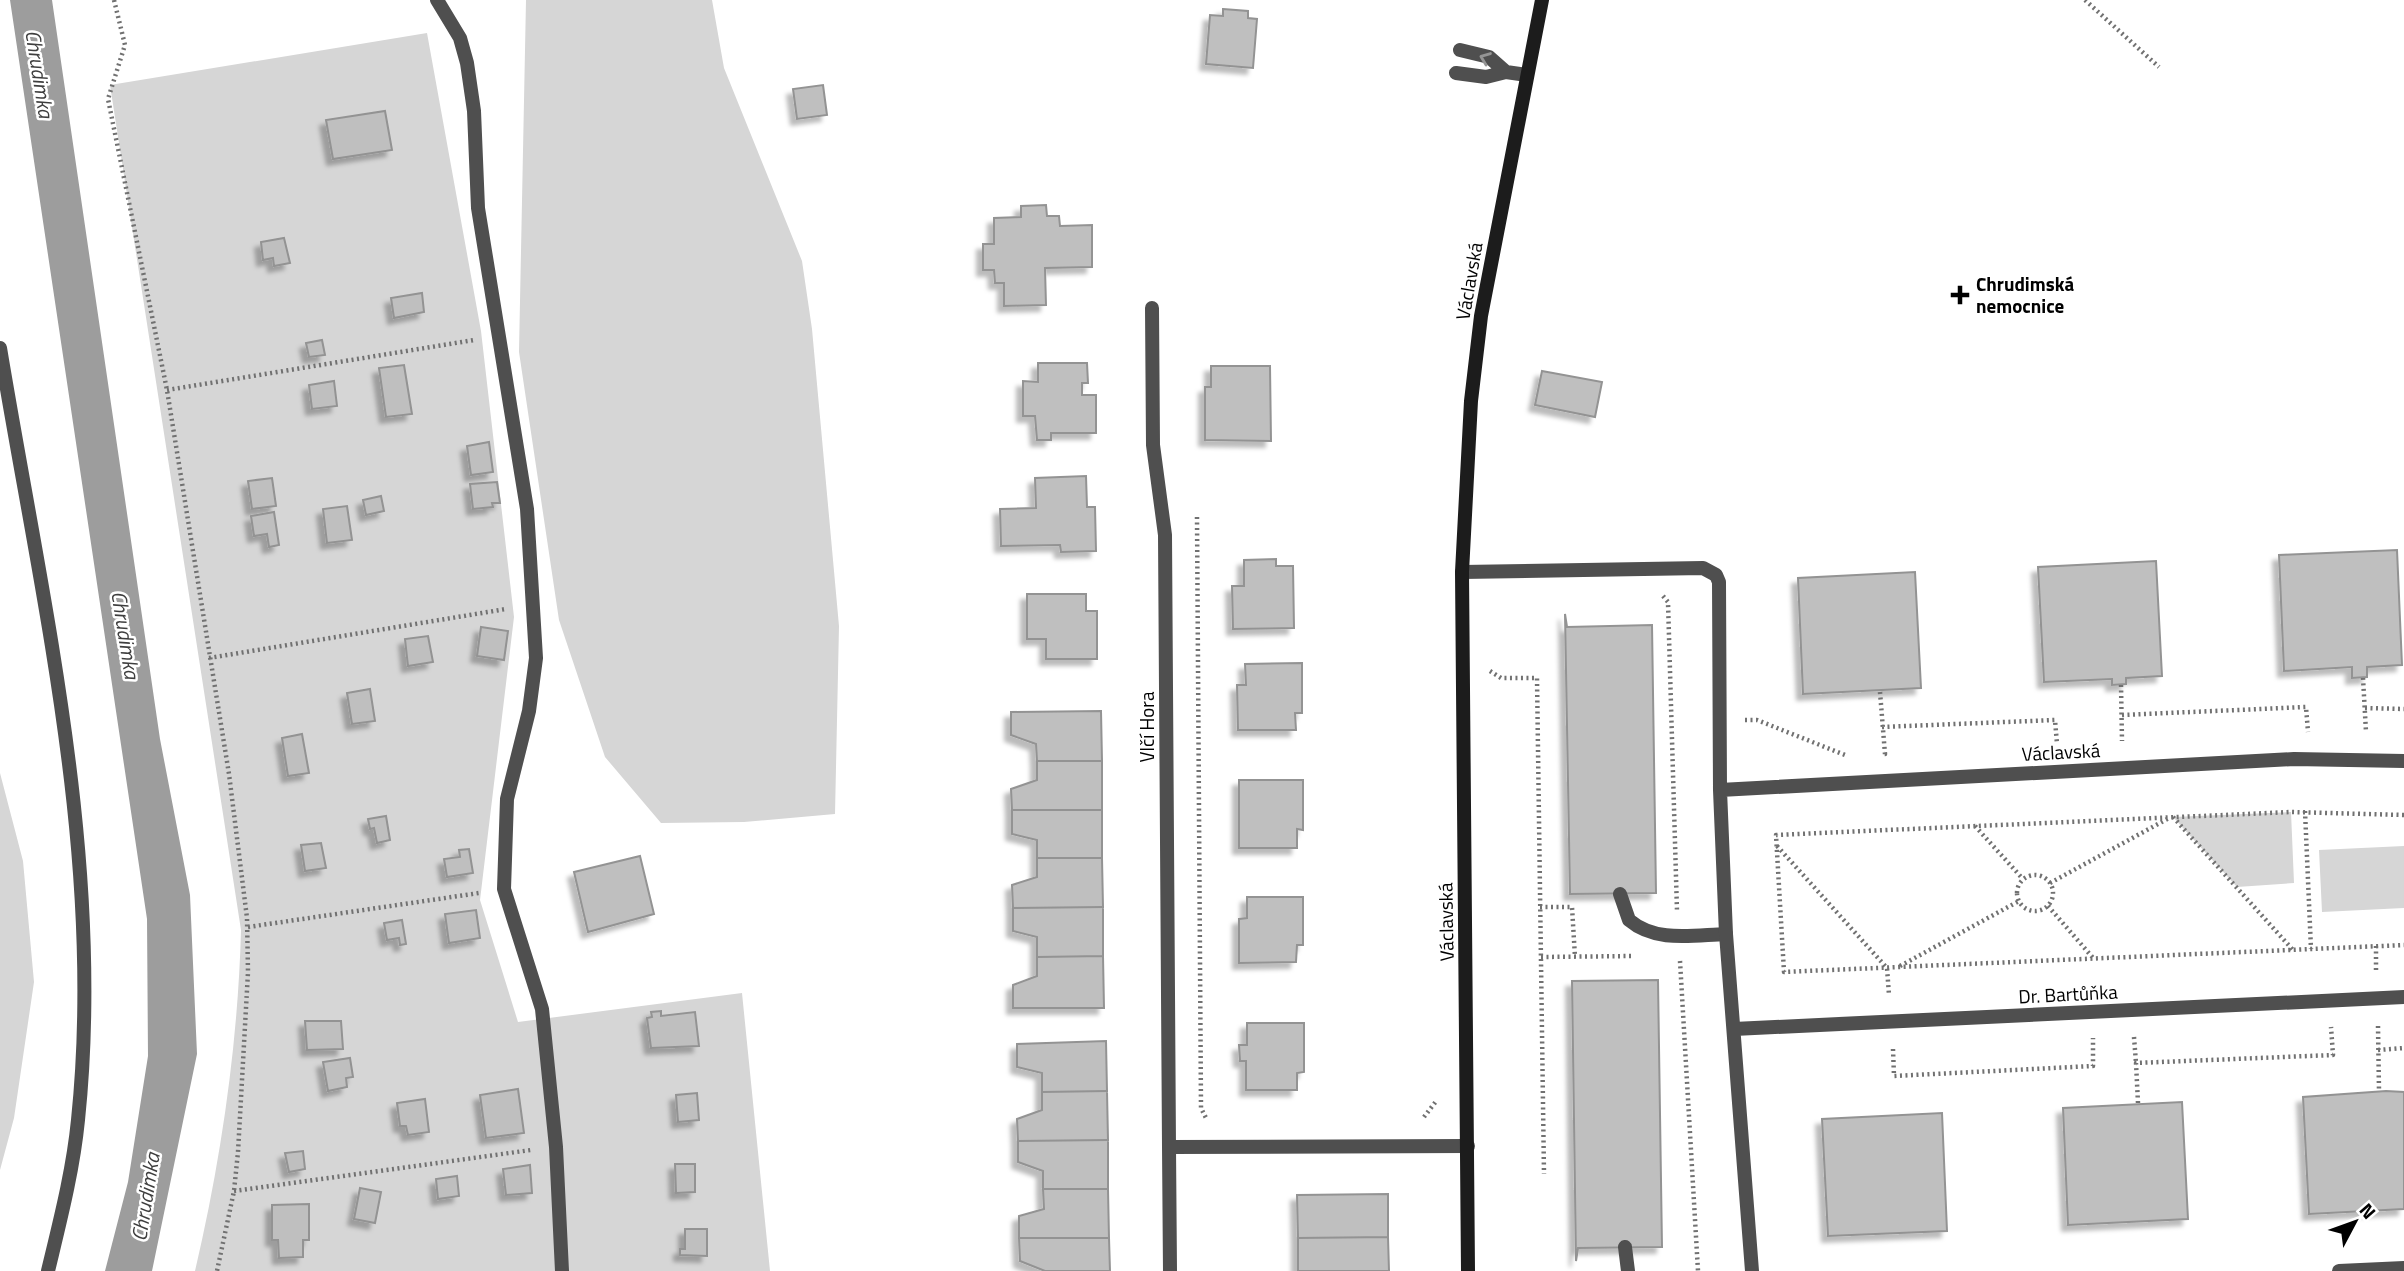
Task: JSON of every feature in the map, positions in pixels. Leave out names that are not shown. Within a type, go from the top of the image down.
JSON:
[{"type":"street","points":[[438,0],[460,38],[467,63],[474,111],[478,208],[527,509],[535,604],[536,658],[529,711],[507,799],[504,889],[542,1009],[556,1147],[562,1271]]},
{"type":"street","name":"Václavská","points":[[1468,1271],[1462,572],[1471,401],[1481,316],[1542,0]]},
{"type":"street","points":[[1460,50],[1489,57],[1506,72]]},
{"type":"street","points":[[1456,73],[1486,76],[1506,72],[1527,75]]},
{"type":"street","name":"Vlčí Hora","points":[[1152,308],[1153,445],[1165,535],[1170,1271]]},
{"type":"street","points":[[0,348],[50,643],[77,840],[82,906],[85,977],[78,1122],[67,1190],[48,1271]]},
{"type":"street","points":[[1462,572],[1710,570],[1716,575],[1720,591],[1720,790],[1726,934],[1752,1271]]},
{"type":"street","name":"Václavská","points":[[1720,790],[2294,759],[2404,761]]},
{"type":"street","points":[[1620,894],[1625,912],[1636,926],[1659,936],[1726,934]]},
{"type":"street","name":"Dr. Bartůňka","points":[[1734,1028],[2404,997]]},
{"type":"street","points":[[1170,1147],[1468,1146]]},
{"type":"street","points":[[1625,1247],[1628,1271]]},
{"type":"street","points":[[2339,1271],[2404,1268]]},
{"type":"path","points":[[114,0],[125,45],[108,99],[167,390],[229,774],[248,928],[248,972],[234,1191],[217,1271]]},
{"type":"path","points":[[2085,0],[2159,68]]},
{"type":"path","points":[[167,390],[499,336]]},
{"type":"path","points":[[1197,517],[1201,1108],[1207,1120],[1219,1124]]},
{"type":"path","points":[[1658,591],[1668,602],[1678,936],[1698,1271]]},
{"type":"path","points":[[209,658],[535,604]]},
{"type":"path","points":[[1488,667],[1493,675],[1501,678],[1537,678],[1544,1174]]},
{"type":"path","points":[[2355,732],[2367,732],[2363,678]]},
{"type":"path","points":[[2110,742],[2124,741],[2121,685]]},
{"type":"path","points":[[1872,755],[1885,754],[1880,692]]},
{"type":"path","points":[[2122,715],[2306,707],[2308,733],[2320,732]]},
{"type":"path","points":[[2365,708],[2404,709]]},
{"type":"path","points":[[1720,718],[1757,720],[1846,756],[1859,755]]},
{"type":"path","points":[[1882,727],[2055,720],[2055,744],[2069,744]]},
{"type":"path","points":[[2404,815],[2305,811],[1776,835],[1784,972],[2404,945]]},
{"type":"path","points":[[2305,811],[2311,949]]},
{"type":"path","points":[[2050,883],[2173,817]]},
{"type":"path","points":[[2173,817],[2294,950]]},
{"type":"path","points":[[1975,826],[2023,879]]},
{"type":"path","points":[[1777,846],[1887,968],[1894,1076],[2093,1066],[2093,1036],[2106,1035]]},
{"type":"path","points":[[2037,874],[2050,883],[2053,893],[2048,906],[2032,911],[2019,901],[2017,890],[2023,879],[2037,874]]},
{"type":"path","points":[[248,928],[504,889]]},
{"type":"path","points":[[1898,967],[2019,901]]},
{"type":"path","points":[[2048,906],[2094,959]]},
{"type":"path","points":[[1540,907],[1572,907],[1575,957]]},
{"type":"path","points":[[1541,957],[1640,956]]},
{"type":"path","points":[[2366,1024],[2378,1024]]},
{"type":"path","points":[[2136,1063],[2333,1055],[2331,1026],[2343,1026]]},
{"type":"path","points":[[2134,1034],[2138,1103]]},
{"type":"path","points":[[2378,1050],[2404,1048]]},
{"type":"path","points":[[1416,1122],[1428,1115],[1441,1094]]},
{"type":"path","points":[[234,1191],[556,1147]]},
{"type":"shaded area","points":[[526,0],[712,0],[724,68],[802,261],[812,329],[839,626],[835,814],[744,822],[661,823],[605,757],[559,620],[519,352]]},
{"type":"shaded area","points":[[427,33],[481,331],[514,617],[480,900],[518,1022],[742,993],[770,1271],[195,1271],[227,1102],[241,930],[110,85]]},
{"type":"shaded area","points":[[0,773],[23,861],[34,982],[14,1118],[0,1170]]},
{"type":"shaded area","points":[[2291,812],[2294,883],[2237,887],[2173,817]]},
{"type":"shaded area","points":[[2404,846],[2404,908],[2322,912],[2319,850]]},
{"type":"water","name":"Chrudimka","points":[[10,0],[52,0],[160,739],[190,895],[197,1054],[152,1271],[105,1271],[128,1182],[148,1056],[147,919]]},
{"type":"building","points":[[1223,9],[1248,11],[1248,18],[1257,19],[1253,68],[1206,64],[1210,15],[1223,16]]},
{"type":"building","points":[[823,85],[827,115],[797,119],[793,89]]},
{"type":"building","points":[[385,111],[392,150],[333,159],[326,120]]},
{"type":"building","points":[[1046,205],[1047,216],[1059,216],[1060,226],[1092,225],[1092,267],[1045,268],[1046,305],[1004,306],[1004,283],[995,283],[994,270],[983,270],[983,244],[994,244],[994,218],[1021,217],[1021,206]]},
{"type":"building","points":[[284,238],[290,263],[274,266],[273,258],[263,260],[261,242]]},
{"type":"building","points":[[422,293],[424,312],[394,318],[391,298]]},
{"type":"building","points":[[322,340],[325,355],[309,357],[306,343]]},
{"type":"building","points":[[1038,363],[1087,363],[1088,383],[1082,383],[1082,395],[1096,395],[1096,433],[1051,433],[1051,440],[1037,440],[1035,416],[1023,416],[1023,381],[1038,382]]},
{"type":"building","points":[[404,365],[412,414],[386,417],[379,368]]},
{"type":"building","points":[[1211,366],[1270,366],[1271,441],[1205,440],[1205,387],[1211,387]]},
{"type":"building","points":[[1542,371],[1602,382],[1595,417],[1535,405]]},
{"type":"building","points":[[334,381],[337,406],[312,409],[309,385]]},
{"type":"building","points":[[489,442],[493,472],[471,475],[467,446]]},
{"type":"building","points":[[1086,476],[1087,507],[1095,507],[1096,551],[1061,552],[1060,545],[1001,546],[1000,509],[1036,508],[1035,478]]},
{"type":"building","points":[[272,478],[276,506],[252,509],[248,481]]},
{"type":"building","points":[[497,482],[500,503],[492,503],[493,507],[473,509],[470,484]]},
{"type":"building","points":[[381,496],[384,511],[366,515],[363,500]]},
{"type":"building","points":[[347,506],[352,540],[327,543],[323,509]]},
{"type":"building","points":[[274,512],[279,545],[269,547],[267,534],[254,536],[251,516]]},
{"type":"building","points":[[2397,550],[2402,665],[2367,667],[2367,677],[2352,678],[2352,667],[2284,671],[2279,555]]},
{"type":"building","points":[[1276,559],[1276,566],[1293,566],[1294,628],[1233,629],[1232,586],[1244,586],[1244,560]]},
{"type":"building","points":[[2156,561],[2162,676],[2126,678],[2126,684],[2112,685],[2112,679],[2044,682],[2038,567]]},
{"type":"building","points":[[1915,572],[1921,688],[1803,694],[1798,578]]},
{"type":"building","points":[[1027,594],[1086,594],[1086,611],[1097,611],[1097,659],[1046,659],[1046,639],[1027,639]]},
{"type":"building","points":[[1565,614],[1567,627],[1652,625],[1656,893],[1570,894]]},
{"type":"building","points":[[481,627],[508,631],[504,660],[477,656]]},
{"type":"building","points":[[428,636],[433,662],[408,666],[405,639]]},
{"type":"building","points":[[1302,663],[1302,713],[1295,713],[1296,730],[1238,730],[1237,685],[1246,685],[1245,664]]},
{"type":"building","points":[[370,689],[375,721],[352,724],[347,693]]},
{"type":"building","points":[[1101,711],[1102,761],[1037,761],[1036,744],[1011,735],[1011,712]]},
{"type":"building","points":[[302,734],[309,773],[288,776],[282,738]]},
{"type":"building","points":[[1037,761],[1102,761],[1102,810],[1012,810],[1011,789],[1037,780]]},
{"type":"building","points":[[1239,780],[1303,780],[1303,830],[1297,829],[1297,848],[1239,848]]},
{"type":"building","points":[[1012,810],[1102,810],[1102,858],[1037,858],[1037,840],[1012,834]]},
{"type":"building","points":[[386,816],[390,840],[377,843],[374,828],[370,829],[368,819]]},
{"type":"building","points":[[321,843],[326,868],[305,871],[301,845]]},
{"type":"building","points":[[469,849],[473,873],[447,877],[444,859],[460,857],[459,850]]},
{"type":"building","points":[[640,856],[654,914],[588,932],[574,872]]},
{"type":"building","points":[[1037,858],[1102,858],[1103,907],[1013,908],[1012,885],[1037,877]]},
{"type":"building","points":[[1247,897],[1303,897],[1303,945],[1297,945],[1296,962],[1239,963],[1239,919],[1247,918]]},
{"type":"building","points":[[1103,907],[1103,956],[1037,957],[1037,937],[1013,931],[1013,908]]},
{"type":"building","points":[[476,910],[480,938],[449,943],[445,914]]},
{"type":"building","points":[[402,920],[406,944],[400,945],[399,938],[387,940],[384,923]]},
{"type":"building","points":[[1103,956],[1104,1008],[1013,1008],[1013,985],[1037,976],[1037,957]]},
{"type":"building","points":[[1658,980],[1662,1247],[1578,1248],[1576,1261],[1572,981]]},
{"type":"building","points":[[661,1011],[661,1016],[695,1012],[699,1046],[651,1048],[647,1018],[652,1017],[651,1012]]},
{"type":"building","points":[[305,1021],[341,1021],[343,1049],[307,1050]]},
{"type":"building","points":[[1247,1023],[1304,1023],[1304,1072],[1297,1073],[1297,1090],[1246,1090],[1246,1061],[1240,1061],[1239,1045],[1247,1045]]},
{"type":"building","points":[[1106,1041],[1107,1091],[1042,1092],[1042,1073],[1017,1067],[1017,1044]]},
{"type":"building","points":[[350,1058],[353,1077],[346,1078],[347,1087],[328,1091],[323,1062]]},
{"type":"building","points":[[518,1089],[524,1133],[486,1138],[480,1095]]},
{"type":"building","points":[[1107,1091],[1108,1140],[1018,1141],[1017,1119],[1042,1110],[1042,1092]]},
{"type":"building","points":[[2404,1092],[2404,1209],[2309,1214],[2303,1097]]},
{"type":"building","points":[[697,1093],[699,1120],[678,1122],[676,1095]]},
{"type":"building","points":[[425,1099],[429,1132],[408,1135],[406,1126],[400,1126],[397,1103]]},
{"type":"building","points":[[2182,1102],[2188,1219],[2068,1225],[2063,1108]]},
{"type":"building","points":[[1942,1113],[1947,1231],[1828,1236],[1822,1119]]},
{"type":"building","points":[[1108,1140],[1108,1189],[1043,1189],[1043,1171],[1018,1162],[1018,1141]]},
{"type":"building","points":[[303,1151],[305,1169],[289,1172],[285,1153]]},
{"type":"building","points":[[675,1164],[695,1164],[695,1192],[676,1193]]},
{"type":"building","points":[[530,1165],[532,1193],[506,1195],[503,1169]]},
{"type":"building","points":[[457,1176],[459,1196],[438,1199],[436,1179]]},
{"type":"building","points":[[360,1188],[381,1192],[375,1223],[354,1219]]},
{"type":"building","points":[[1043,1189],[1108,1189],[1109,1238],[1019,1238],[1019,1216],[1044,1209]]},
{"type":"building","points":[[1388,1194],[1388,1237],[1298,1238],[1297,1195]]},
{"type":"building","points":[[309,1204],[309,1240],[303,1240],[303,1257],[279,1258],[278,1240],[272,1240],[272,1205]]},
{"type":"building","points":[[685,1229],[707,1229],[707,1256],[680,1255],[680,1249],[685,1249]]},
{"type":"building","points":[[1388,1237],[1389,1271],[1298,1271],[1298,1238]]},
{"type":"building","points":[[1019,1238],[1109,1238],[1110,1271],[1045,1271],[1020,1261]]},
{"type":"place","name":"Chrudimská nemocnice","points":[[1960,295]]}]
